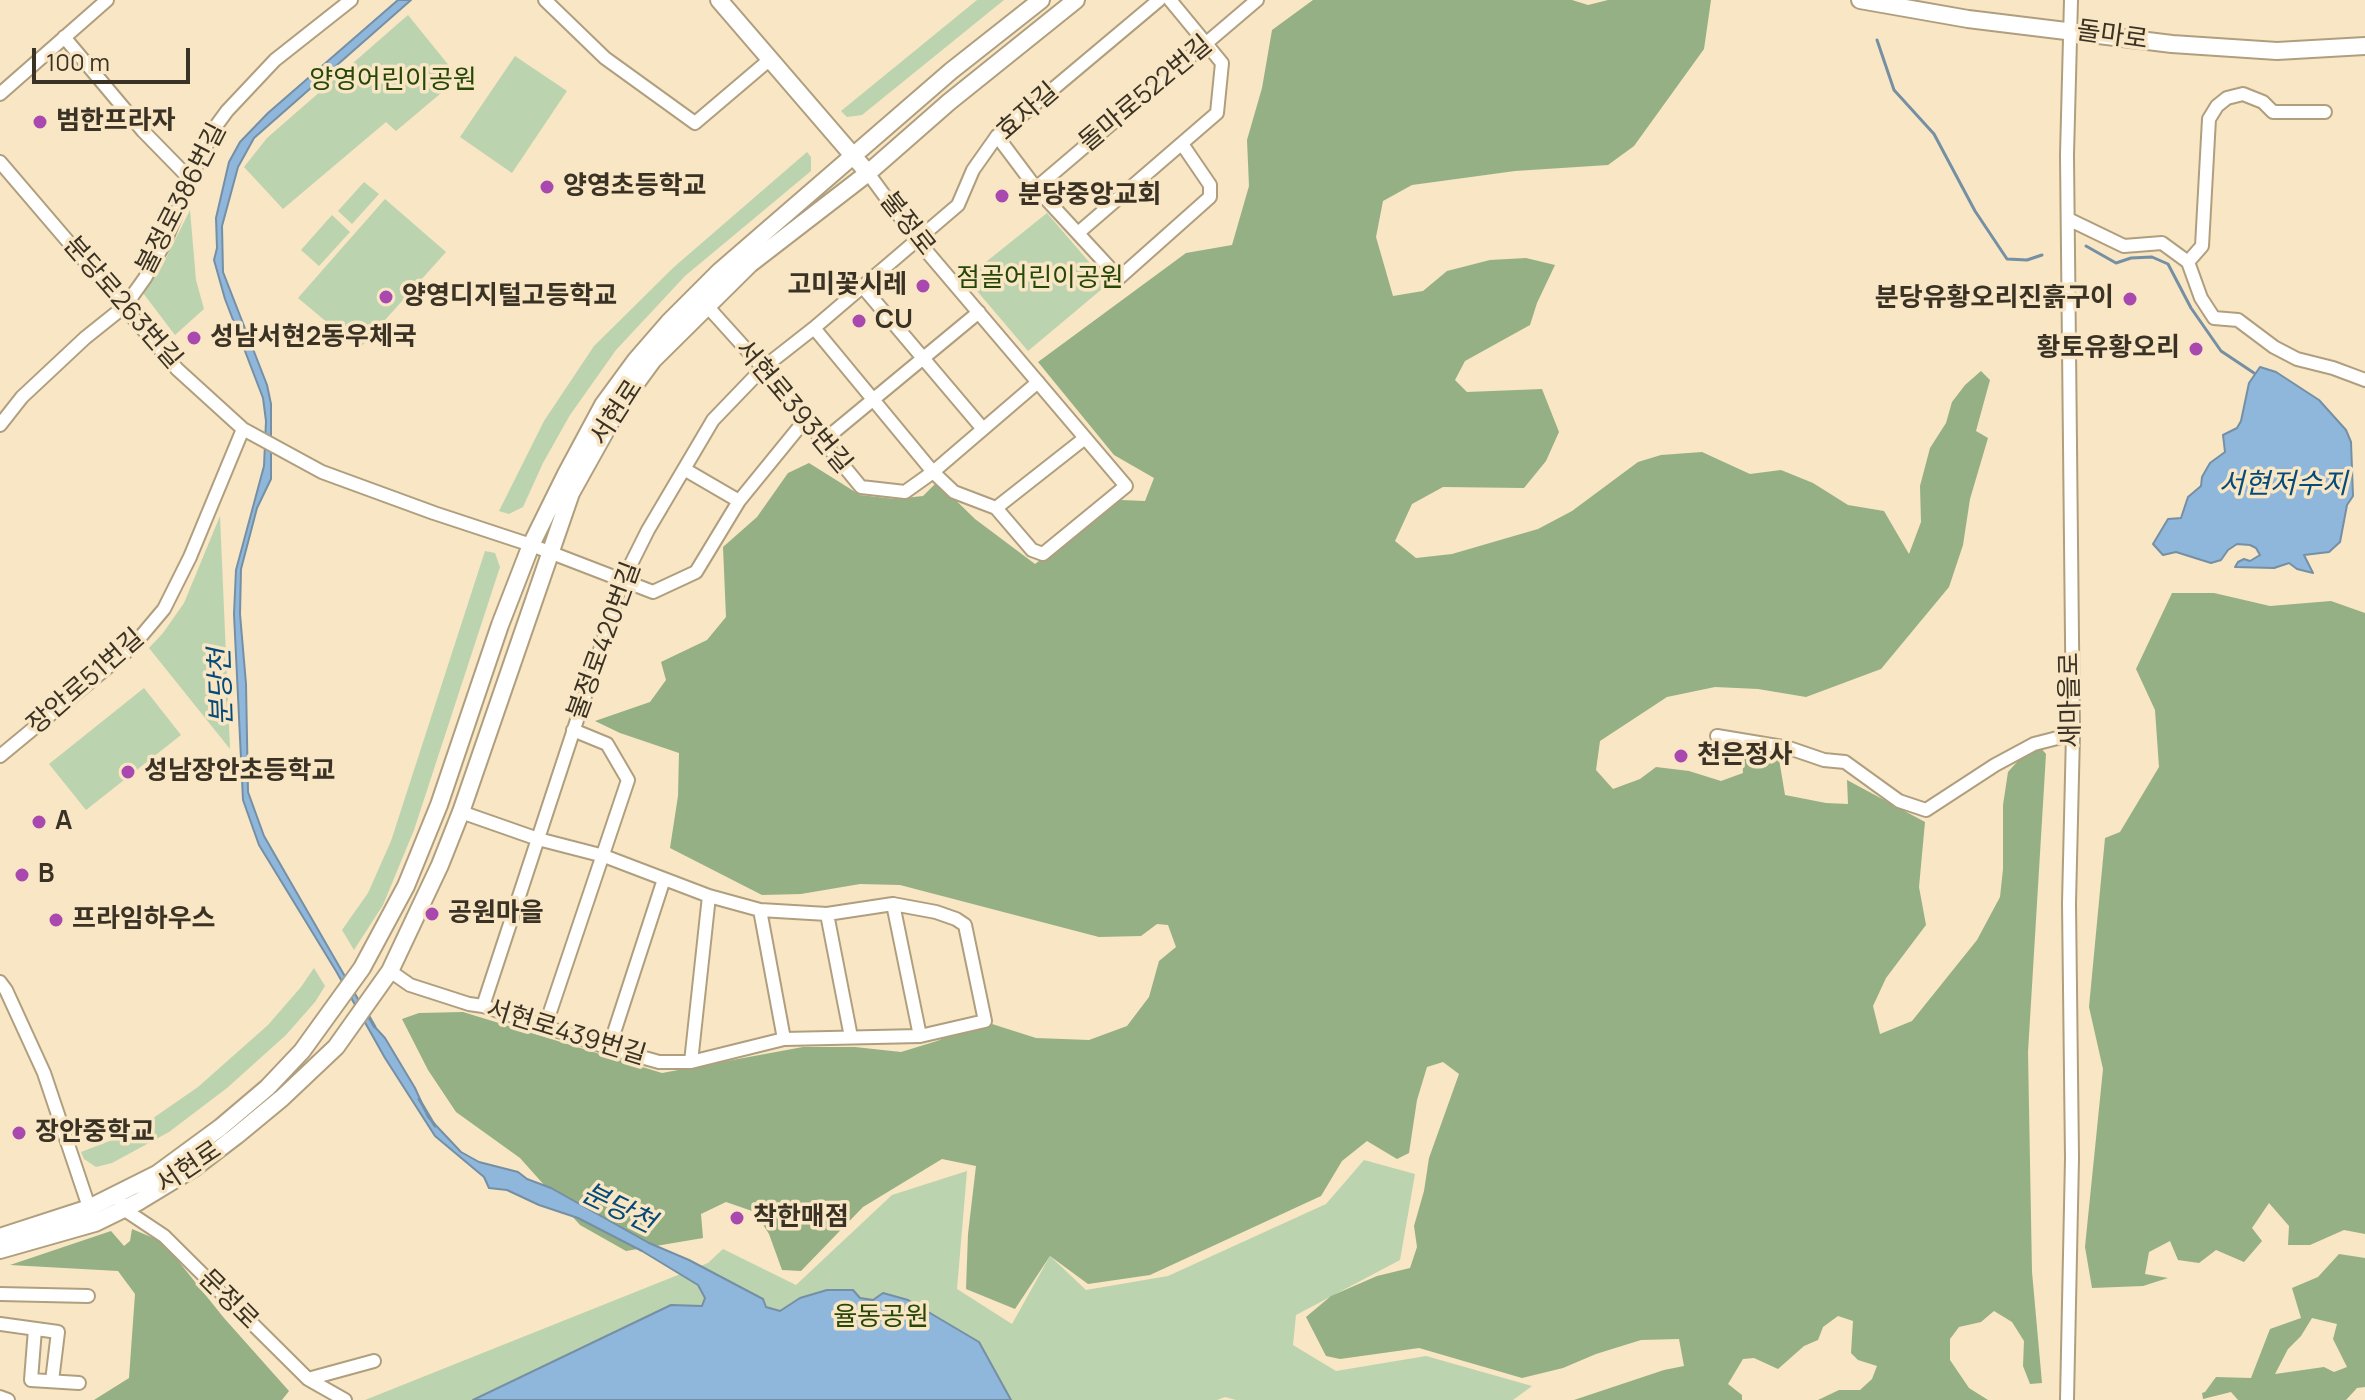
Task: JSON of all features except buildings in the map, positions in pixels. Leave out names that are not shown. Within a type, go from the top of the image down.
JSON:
[{"type":"main road","name":"불정로","points":[[719,0],[768,61],[868,173]]},
{"type":"main road","name":"서현로","points":[[0,1250],[92,1215],[116,1195],[157,1174],[221,1127],[267,1088],[293,1060],[362,968],[406,886],[439,805],[500,625],[531,545],[603,405],[669,322],[720,271],[951,71],[1041,0]]},
{"type":"main road","name":"서현로","points":[[0,1237],[125,1210],[194,1168],[236,1136],[317,1066],[346,1033],[386,978],[440,865],[571,493],[620,405],[653,360],[750,264],[868,173],[949,102],[1076,0]]},
{"type":"main road","name":"돌마로","points":[[1860,0],[1968,19],[2172,44],[2292,51],[2365,46]]},
{"type":"street","points":[[0,94],[107,0]]},
{"type":"street","name":"불정로386번길","points":[[0,425],[22,397],[85,338],[125,306],[160,252],[216,126],[252,82],[351,0]]},
{"type":"street","points":[[545,0],[607,59],[695,123],[768,61]]},
{"type":"street","name":"효자길","points":[[917,240],[958,205],[973,170],[997,136],[1159,0]]},
{"type":"street","points":[[1078,233],[1217,113],[1222,63],[1170,0]]},
{"type":"street","name":"돌마로522번길","points":[[1036,188],[1257,0]]},
{"type":"street","name":"새마을로","points":[[2067,1400],[2072,1158],[2069,903],[2073,734],[2069,590],[2068,219],[2071,0]]},
{"type":"street","points":[[64,37],[143,131],[190,179]]},
{"type":"street","points":[[2188,262],[2202,246],[2209,119],[2217,106],[2227,98],[2243,94],[2263,102],[2273,112],[2325,112]]},
{"type":"street","points":[[997,136],[1036,188],[1119,278],[1210,197],[1210,185],[1182,144]]},
{"type":"street","name":"분당로263번길","points":[[0,162],[177,369],[248,431],[322,472],[531,545]]},
{"type":"street","name":"불정로","points":[[868,173],[917,240],[1126,486],[1043,554],[1032,550],[996,508]]},
{"type":"street","points":[[2068,219],[2124,246],[2162,243],[2188,262],[2201,298],[2214,318],[2238,320],[2285,353],[2365,380]]},
{"type":"street","name":"불정로420번길","points":[[483,1006],[623,580],[648,530],[713,420],[763,368],[917,240]]},
{"type":"street","points":[[862,286],[983,429]]},
{"type":"street","name":"서현로393번길","points":[[707,306],[763,368],[861,487],[905,492],[933,472],[1038,382]]},
{"type":"street","points":[[823,441],[979,312]]},
{"type":"street","points":[[814,328],[933,472],[954,492],[996,508],[1085,438]]},
{"type":"street","points":[[531,545],[653,592],[696,572],[739,501],[805,420]]},
{"type":"street","name":"장안로51번길","points":[[0,756],[132,647],[164,609],[248,431]]},
{"type":"street","points":[[684,469],[739,501]]},
{"type":"street","points":[[545,1027],[628,780],[607,744],[573,730]]},
{"type":"street","points":[[1717,736],[1789,748],[1824,760],[1845,762],[1899,801],[1926,810],[1995,765],[2034,744],[2073,734]]},
{"type":"street","points":[[461,812],[538,839],[604,856],[709,896],[760,910],[827,914],[893,904],[920,1036]]},
{"type":"street","points":[[609,1048],[664,879]]},
{"type":"street","points":[[691,1062],[709,896]]},
{"type":"street","name":"서현로439번길","points":[[386,978],[659,1062],[691,1062],[784,1039],[920,1036],[985,1021],[965,925],[936,912],[893,904]]},
{"type":"street","points":[[760,910],[784,1039]]},
{"type":"street","points":[[827,914],[851,1037]]},
{"type":"street","points":[[0,982],[44,1073],[92,1215]]},
{"type":"street","name":"문정로","points":[[116,1195],[125,1210],[164,1236],[308,1379],[345,1400]]},
{"type":"street","points":[[0,1294],[88,1296]]},
{"type":"street","points":[[0,1324],[58,1332],[52,1381]]},
{"type":"street","points":[[35,1329],[31,1380],[79,1383]]},
{"type":"street","points":[[308,1379],[374,1361]]},
{"type":"street","points":[[0,1397],[8,1400]]},
{"type":"green space","points":[[977,0],[1004,0],[862,115],[847,117],[841,111]]},
{"type":"green space","points":[[1313,0],[1572,0],[1588,5],[1608,0],[1711,0],[1704,49],[1634,146],[1608,165],[1515,171],[1412,185],[1383,201],[1376,237],[1393,296],[1423,291],[1447,271],[1490,260],[1526,258],[1555,265],[1530,325],[1465,361],[1455,380],[1467,392],[1542,389],[1559,432],[1546,461],[1524,488],[1443,487],[1412,504],[1395,541],[1416,558],[1452,554],[1538,529],[1572,511],[1638,462],[1661,455],[1702,452],[1750,474],[1781,470],[1813,483],[1848,505],[1884,511],[1909,554],[1921,522],[1920,486],[1930,448],[1946,423],[1952,402],[1965,385],[1981,371],[1990,380],[1976,431],[1988,438],[1970,499],[1963,545],[1949,587],[1881,669],[1806,697],[1758,689],[1715,687],[1667,697],[1600,741],[1596,770],[1613,789],[1640,779],[1656,767],[1689,771],[1721,781],[1743,773],[1742,757],[1779,759],[1785,795],[1848,804],[1847,780],[1925,822],[1919,887],[1926,925],[1886,978],[1873,1006],[1880,1034],[1912,1021],[1977,940],[2000,897],[2003,805],[2008,772],[2025,753],[2040,747],[2046,754],[2028,1052],[2032,1272],[2042,1383],[2030,1384],[2023,1366],[2024,1341],[2012,1322],[1994,1311],[1981,1322],[1959,1327],[1950,1339],[1950,1360],[1969,1388],[1988,1400],[1818,1400],[1839,1390],[1860,1390],[1872,1379],[1877,1366],[1858,1360],[1851,1353],[1853,1321],[1838,1316],[1823,1327],[1818,1340],[1804,1346],[1778,1369],[1754,1358],[1743,1359],[1728,1384],[1742,1395],[1742,1400],[1574,1400],[1684,1366],[1679,1339],[1641,1340],[1563,1368],[1522,1378],[1419,1348],[1340,1359],[1326,1356],[1306,1317],[1331,1296],[1377,1276],[1410,1268],[1417,1247],[1414,1226],[1429,1158],[1459,1074],[1443,1062],[1427,1067],[1417,1100],[1409,1153],[1397,1159],[1367,1141],[1342,1161],[1321,1196],[1150,1275],[1088,1284],[1050,1256],[1015,1309],[966,1289],[968,1234],[976,1166],[942,1159],[863,1207],[801,1271],[782,1270],[769,1234],[755,1212],[726,1202],[701,1214],[703,1238],[626,1251],[580,1225],[520,1158],[456,1112],[428,1070],[402,1019],[419,1013],[463,1012],[662,1073],[803,1047],[855,1047],[901,1052],[970,1027],[992,1024],[1036,1038],[1089,1040],[1127,1026],[1149,997],[1159,961],[1176,947],[1168,925],[1157,924],[1141,936],[1099,937],[900,885],[860,884],[801,894],[762,895],[670,848],[678,796],[679,753],[595,721],[650,702],[666,680],[661,662],[707,640],[726,617],[723,547],[757,517],[788,473],[809,463],[860,495],[895,499],[923,496],[937,482],[975,519],[1035,564],[1121,500],[1145,501],[1154,478],[1114,455],[1038,362],[1186,253],[1232,245],[1249,186],[1247,140],[1262,88],[1272,30]]},
{"type":"green space","name":"양영어린이공원","points":[[408,15],[459,78],[396,131],[386,122],[283,209],[244,167],[267,138]]},
{"type":"green space","points":[[515,56],[567,91],[512,173],[460,137]]},
{"type":"green space","points":[[807,152],[811,157],[811,171],[685,276],[616,350],[570,415],[523,507],[509,514],[499,511],[544,421],[594,346],[674,267]]},
{"type":"green space","points":[[364,182],[379,194],[352,224],[338,211]]},
{"type":"green space","points":[[385,199],[446,252],[359,349],[298,298]]},
{"type":"green space","points":[[190,210],[196,280],[204,309],[175,335],[143,293],[163,264]]},
{"type":"green space","name":"점골어린이공원","points":[[1047,213],[1108,284],[1028,351],[966,278]]},
{"type":"green space","points":[[332,215],[350,232],[319,266],[301,250]]},
{"type":"green space","points":[[220,516],[230,749],[149,648],[184,603]]},
{"type":"green space","points":[[485,551],[495,553],[500,567],[414,830],[383,905],[354,950],[342,930],[368,893],[391,841]]},
{"type":"green space","points":[[2172,593],[2214,593],[2270,606],[2331,601],[2365,613],[2365,1234],[2344,1230],[2310,1245],[2288,1245],[2289,1226],[2269,1203],[2252,1228],[2262,1241],[2244,1262],[2216,1250],[2199,1263],[2178,1260],[2170,1241],[2149,1252],[2145,1274],[2168,1278],[2143,1286],[2092,1288],[2085,1247],[2103,1069],[2089,1007],[2105,838],[2120,832],[2159,767],[2155,710],[2136,669]]},
{"type":"green space","points":[[144,688],[181,735],[86,810],[49,764]]},
{"type":"green space","points":[[314,968],[325,986],[315,1002],[286,1035],[227,1088],[169,1132],[112,1163],[96,1167],[84,1159],[81,1152],[133,1132],[198,1087],[268,1025]]},
{"type":"green space","name":"율동공원","points":[[1364,1160],[1415,1174],[1400,1260],[1296,1315],[1293,1345],[1336,1371],[1426,1356],[1532,1386],[1513,1400],[1236,1400],[1225,1397],[1217,1400],[365,1400],[708,1263],[723,1249],[796,1285],[892,1195],[967,1171],[957,1289],[1012,1324],[1050,1256],[1086,1290],[1168,1276],[1326,1204]]},
{"type":"green space","points":[[132,1229],[163,1242],[224,1318],[289,1391],[282,1400],[94,1400],[129,1378],[135,1294],[118,1271],[10,1265],[111,1231],[124,1246],[130,1241]]},
{"type":"green space","points":[[2339,1254],[2365,1258],[2365,1387],[2357,1388],[2346,1400],[2238,1400],[2231,1392],[2203,1399],[2202,1393],[2216,1377],[2251,1378],[2270,1329],[2301,1318],[2292,1288],[2318,1277]],"holes":[[[2312,1318],[2337,1324],[2333,1339],[2347,1367],[2334,1372],[2324,1367],[2275,1374],[2288,1349]]]},
{"type":"water","points":[[398,0],[411,0],[254,138],[238,167],[222,226],[223,272],[267,385],[271,404],[271,479],[257,508],[241,569],[240,614],[246,684],[248,792],[264,836],[373,1025],[385,1038],[415,1088],[428,1117],[461,1152],[479,1162],[518,1172],[551,1188],[649,1243],[763,1299],[766,1307],[780,1311],[800,1298],[827,1290],[853,1290],[860,1298],[873,1300],[883,1293],[908,1300],[979,1342],[1011,1400],[473,1400],[671,1305],[702,1306],[705,1298],[698,1285],[578,1218],[507,1190],[489,1188],[484,1177],[435,1136],[385,1058],[259,845],[243,800],[234,614],[236,570],[264,466],[266,421],[263,398],[225,299],[214,260],[217,248],[216,218],[229,162],[240,142],[268,113]]},
{"type":"water","name":"서현저수지","points":[[2260,367],[2276,372],[2319,400],[2346,430],[2351,442],[2353,496],[2347,505],[2340,542],[2329,552],[2304,555],[2313,573],[2297,569],[2289,563],[2274,568],[2235,567],[2244,559],[2250,561],[2260,555],[2250,545],[2237,544],[2221,560],[2211,563],[2176,552],[2163,555],[2153,544],[2168,519],[2181,518],[2188,497],[2201,486],[2210,463],[2225,452],[2223,435],[2237,428],[2241,421],[2249,383]]},
{"type":"waterway","points":[[1877,40],[1894,90],[1934,134],[1975,211],[2007,259],[2027,260],[2042,255]]},
{"type":"waterway","points":[[2086,246],[2116,263],[2131,258],[2152,257],[2168,264],[2191,308],[2221,351],[2254,373]]},
{"type":"waterway","name":"분당천","points":[[367,1013],[375,1027]]},
{"type":"waterway","name":"분당천","points":[[419,1099],[435,1126]]},
{"type":"place","name":"범한프라자","points":[[40,122]]},
{"type":"place","name":"양영초등학교","points":[[547,187]]},
{"type":"place","name":"분당중앙교회","points":[[1002,196]]},
{"type":"place","name":"고미꽃시레","points":[[923,286]]},
{"type":"place","name":"양영디지털고등학교","points":[[386,297]]},
{"type":"place","name":"분당유황오리진흙구이","points":[[2130,299]]},
{"type":"place","name":"CU","points":[[859,321]]},
{"type":"place","name":"성남서현2동우체국","points":[[194,338]]},
{"type":"place","name":"황토유황오리","points":[[2196,349]]},
{"type":"place","name":"천은정사","points":[[1681,756]]},
{"type":"place","name":"성남장안초등학교","points":[[128,772]]},
{"type":"place","name":"A","points":[[39,822]]},
{"type":"place","name":"B","points":[[22,875]]},
{"type":"place","name":"공원마을","points":[[432,914]]},
{"type":"place","name":"프라임하우스","points":[[56,920]]},
{"type":"place","name":"장안중학교","points":[[19,1133]]},
{"type":"place","name":"착한매점","points":[[737,1218]]}]
